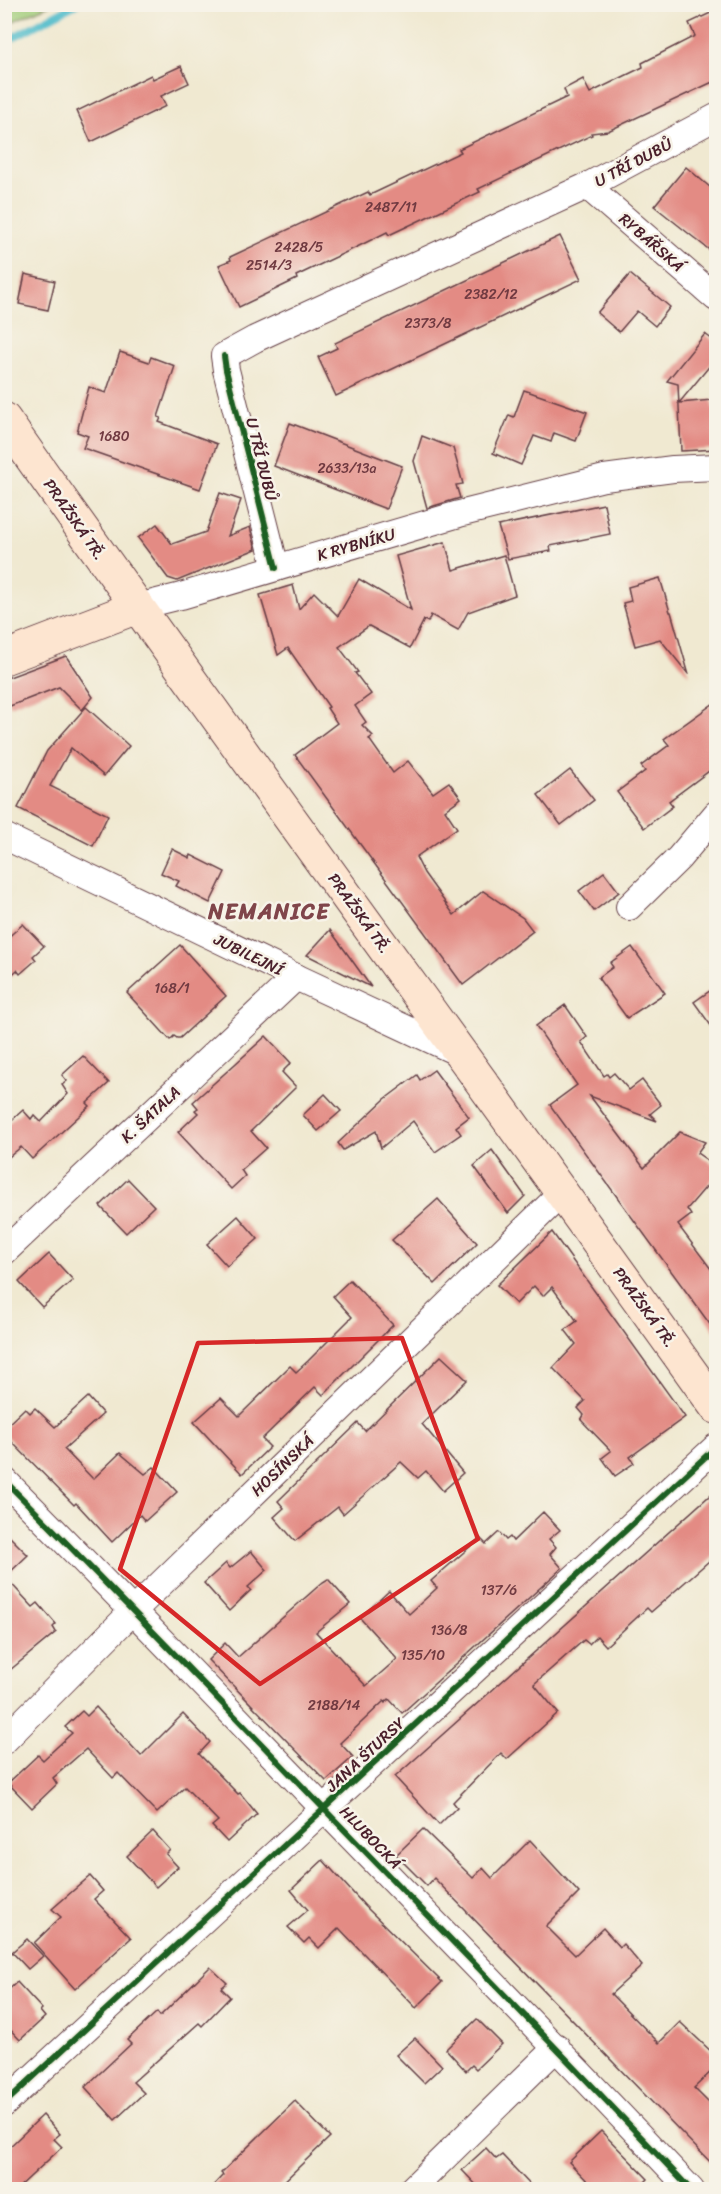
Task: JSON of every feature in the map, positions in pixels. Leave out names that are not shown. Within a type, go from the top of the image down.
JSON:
[{"type":"main road","name":"PRAŽSKÁ TŘ.","points":[[4,419],[136,607],[717,1407]]},
{"type":"main road","name":"K RYBNÍKU","points":[[4,658],[136,607]]},
{"type":"street","name":"U TŘÍ DUBŮ","points":[[276,568],[227,377],[224,356],[255,339],[587,186],[717,117]]},
{"type":"street","name":"RYBÁŘSKÁ","points":[[587,186],[717,298]]},
{"type":"street","name":"K RYBNÍKU","points":[[136,607],[459,514],[604,478],[673,469],[717,467]]},
{"type":"street","points":[[629,907],[679,858],[717,814]]},
{"type":"street","name":"JUBILEJNÍ","points":[[4,836],[463,1055]]},
{"type":"street","name":"K. ŠATALA","points":[[4,1252],[296,977]]},
{"type":"street","name":"HOSÍNSKÁ","points":[[4,1741],[134,1610],[563,1192]]},
{"type":"street","name":"JANA ŠTURSY","points":[[4,2104],[717,1447]]},
{"type":"street","name":"HLUBOCKÁ","points":[[4,1480],[134,1610],[325,1810],[557,2047],[691,2190]]},
{"type":"street","points":[[411,2190],[557,2047]]},
{"type":"highlighted area","points":[[402,1338],[478,1539],[260,1684],[120,1569],[198,1343]]},
{"type":"green space","points":[[5,4],[49,4],[49,5],[5,25]]},
{"type":"building","points":[[717,10],[717,80],[608,131],[591,133],[592,135],[478,189],[480,192],[389,235],[387,232],[296,276],[297,279],[239,307],[219,265],[231,260],[230,257],[368,192],[370,195],[461,152],[459,149],[567,97],[564,89],[583,79],[590,93],[643,67],[642,63],[695,36],[689,23]]},
{"type":"building","points":[[181,66],[189,83],[161,96],[166,106],[91,142],[77,111],[151,75],[153,79]]},
{"type":"building","points":[[686,167],[717,193],[717,256],[654,206]]},
{"type":"building","points":[[560,236],[581,279],[336,396],[318,357],[337,348],[335,343]]},
{"type":"building","points":[[25,274],[55,281],[48,310],[19,304]]},
{"type":"building","points":[[630,274],[670,307],[655,326],[637,311],[619,332],[597,313]]},
{"type":"building","points":[[705,334],[717,343],[717,357],[679,403],[712,400],[713,408],[717,408],[717,449],[681,451],[678,384],[667,381]]},
{"type":"building","points":[[120,352],[149,362],[151,357],[175,366],[158,417],[161,418],[159,422],[217,444],[200,489],[83,448],[88,436],[77,432],[89,387],[106,393]]},
{"type":"building","points":[[524,390],[587,412],[576,441],[554,433],[551,442],[534,436],[521,465],[493,453],[509,415],[514,417]]},
{"type":"building","points":[[290,423],[402,466],[386,509],[274,466]]},
{"type":"building","points":[[422,436],[453,448],[463,484],[456,485],[460,498],[427,508],[414,461]]},
{"type":"building","points":[[220,493],[241,500],[228,536],[250,527],[256,549],[177,581],[168,578],[138,538],[157,524],[172,544],[206,532]]},
{"type":"building","points":[[604,504],[610,534],[550,546],[551,551],[508,559],[498,526]]},
{"type":"building","points":[[445,542],[453,570],[504,555],[515,595],[468,612],[458,630],[431,615],[428,622],[424,620],[410,648],[369,626],[339,647],[371,694],[355,706],[366,722],[362,725],[373,736],[369,739],[393,773],[408,761],[433,793],[449,782],[461,798],[445,810],[457,828],[416,857],[424,873],[454,915],[483,891],[523,918],[533,931],[463,985],[295,755],[337,723],[327,708],[329,707],[288,648],[278,655],[260,595],[293,585],[299,609],[314,592],[338,616],[359,579],[411,610],[396,556]]},
{"type":"building","points":[[660,578],[689,675],[660,639],[635,646],[623,603],[631,601],[628,587]]},
{"type":"building","points":[[66,656],[93,697],[82,710],[59,687],[10,706],[4,691],[4,679]]},
{"type":"building","points":[[717,701],[717,765],[669,801],[673,806],[644,828],[617,792],[645,771],[641,766],[669,745],[664,739]]},
{"type":"building","points":[[86,707],[129,746],[104,776],[71,748],[50,786],[108,815],[93,846],[18,808],[47,751]]},
{"type":"building","points":[[570,770],[594,800],[561,825],[538,795]]},
{"type":"building","points":[[172,849],[190,858],[191,855],[225,872],[210,903],[176,886],[179,881],[161,873]]},
{"type":"building","points":[[604,872],[619,892],[594,911],[579,891]]},
{"type":"building","points":[[23,924],[44,946],[33,956],[36,960],[20,974],[17,970],[4,982],[4,941]]},
{"type":"building","points":[[330,930],[346,952],[371,987],[307,955]]},
{"type":"building","points":[[180,945],[226,996],[180,1038],[174,1036],[170,1040],[127,993]]},
{"type":"building","points":[[632,947],[665,993],[627,1018],[598,978],[613,967],[610,963]]},
{"type":"building","points":[[717,986],[717,1034],[694,1002]]},
{"type":"building","points":[[565,1005],[587,1037],[581,1042],[604,1076],[607,1074],[609,1077],[614,1073],[629,1090],[642,1080],[661,1105],[650,1114],[657,1121],[590,1096],[644,1168],[680,1132],[705,1142],[697,1153],[717,1167],[717,1174],[687,1209],[691,1215],[678,1225],[717,1277],[717,1334],[550,1105],[577,1085],[536,1026]]},
{"type":"building","points":[[266,1036],[291,1063],[282,1072],[296,1087],[251,1131],[266,1148],[241,1170],[245,1176],[231,1189],[178,1132],[198,1113],[195,1110],[198,1108],[193,1102]]},
{"type":"building","points":[[83,1056],[109,1083],[87,1103],[90,1106],[32,1159],[21,1147],[4,1161],[4,1127],[23,1110],[31,1119],[34,1115],[41,1122],[68,1094],[62,1085],[67,1081],[62,1075]]},
{"type":"building","points":[[434,1070],[469,1117],[456,1127],[461,1134],[435,1152],[413,1121],[381,1148],[376,1131],[343,1150],[338,1143],[385,1099],[417,1075],[420,1080]]},
{"type":"building","points":[[325,1094],[341,1111],[318,1131],[303,1115]]},
{"type":"building","points":[[492,1150],[525,1196],[508,1213],[474,1166]]},
{"type":"building","points":[[128,1179],[154,1206],[126,1233],[100,1206]]},
{"type":"building","points":[[438,1199],[477,1243],[435,1284],[392,1240]]},
{"type":"building","points":[[238,1216],[258,1239],[227,1266],[207,1244]]},
{"type":"building","points":[[552,1232],[685,1417],[630,1457],[634,1463],[615,1476],[602,1458],[611,1451],[581,1420],[584,1415],[578,1408],[585,1401],[553,1368],[576,1344],[565,1330],[577,1321],[552,1287],[543,1296],[534,1286],[516,1304],[497,1285]]},
{"type":"building","points":[[49,1254],[73,1280],[42,1307],[19,1282]]},
{"type":"building","points":[[350,1280],[393,1325],[323,1395],[315,1387],[262,1439],[270,1447],[242,1474],[194,1422],[221,1398],[239,1416],[290,1366],[296,1372],[352,1317],[333,1296]]},
{"type":"building","points":[[441,1356],[467,1380],[422,1424],[463,1473],[443,1491],[426,1471],[418,1478],[401,1462],[343,1514],[338,1507],[295,1541],[274,1517],[284,1508],[278,1501],[358,1423],[365,1431]]},
{"type":"building","points":[[88,1397],[103,1414],[64,1449],[93,1479],[120,1453],[145,1474],[154,1467],[177,1492],[145,1521],[140,1515],[112,1542],[76,1503],[74,1505],[4,1434],[4,1428],[25,1408],[30,1413],[35,1408],[55,1427]]},
{"type":"building","points":[[717,1489],[717,1554],[651,1612],[647,1608],[606,1646],[597,1636],[589,1644],[584,1640],[534,1684],[558,1713],[507,1759],[501,1753],[453,1802],[457,1807],[439,1825],[395,1777]]},
{"type":"building","points":[[543,1512],[560,1530],[549,1539],[556,1547],[550,1554],[562,1568],[402,1713],[389,1699],[385,1703],[384,1701],[340,1743],[353,1757],[326,1781],[208,1660],[225,1643],[238,1657],[328,1579],[350,1604],[316,1632],[366,1686],[397,1659],[360,1618],[389,1591],[409,1614],[437,1588],[431,1581],[480,1538],[486,1544],[499,1532],[506,1540],[510,1537],[513,1541]]},
{"type":"building","points":[[4,1531],[28,1555],[5,1577],[33,1607],[38,1603],[56,1624],[53,1627],[56,1632],[4,1675]]},
{"type":"building","points":[[251,1551],[267,1570],[248,1587],[251,1590],[229,1611],[204,1583],[226,1563],[230,1568]]},
{"type":"building","points":[[96,1707],[141,1756],[183,1714],[210,1742],[199,1754],[238,1794],[240,1793],[257,1814],[227,1842],[212,1826],[218,1821],[185,1787],[157,1813],[118,1773],[113,1778],[86,1749],[53,1778],[57,1784],[32,1808],[8,1783],[38,1755],[43,1760],[72,1733],[65,1727],[82,1711],[87,1716]]},
{"type":"building","points":[[423,1829],[473,1878],[483,1868],[492,1878],[530,1840],[579,1893],[546,1926],[575,1955],[603,1928],[620,1947],[623,1944],[642,1966],[611,1994],[659,2043],[680,2022],[717,2057],[717,2066],[694,2088],[717,2111],[717,2169],[434,1878],[427,1886],[396,1855]]},
{"type":"building","points":[[153,1831],[170,1850],[166,1854],[178,1867],[156,1887],[127,1856]]},
{"type":"building","points":[[323,1860],[364,1905],[442,1982],[416,2008],[339,1928],[319,1948],[309,1938],[304,1943],[288,1927],[308,1910],[291,1890]]},
{"type":"building","points":[[90,1876],[103,1891],[94,1899],[131,1938],[75,1989],[34,1943],[61,1917],[52,1909]]},
{"type":"building","points":[[27,1939],[43,1956],[28,1969],[12,1952]]},
{"type":"building","points":[[210,1967],[227,1983],[221,1988],[230,1997],[202,2026],[199,2023],[133,2082],[144,2093],[115,2120],[85,2087],[131,2044],[127,2040],[157,2012],[160,2016]]},
{"type":"building","points":[[17,1982],[42,2009],[40,2011],[45,2017],[20,2040],[4,2023],[4,1994]]},
{"type":"building","points":[[477,2019],[502,2044],[476,2069],[472,2065],[466,2071],[446,2049]]},
{"type":"building","points":[[415,2038],[442,2066],[424,2083],[396,2055]]},
{"type":"building","points":[[295,2101],[330,2137],[275,2190],[209,2190],[223,2175],[221,2173]]},
{"type":"building","points":[[43,2115],[60,2134],[54,2139],[62,2147],[16,2190],[4,2190],[4,2152]]},
{"type":"building","points":[[601,2131],[648,2179],[637,2190],[596,2190],[569,2162]]},
{"type":"building","points":[[486,2148],[496,2159],[502,2155],[535,2190],[481,2190],[462,2170]]},
{"type":"waterway","points":[[4,42],[76,4]]},
{"type":"cycle path","points":[[224,356],[276,568]]},
{"type":"cycle path","points":[[4,2104],[716,1447]]},
{"type":"cycle path","points":[[4,1480],[126,1603],[691,2190]]},
{"type":"district","name":"NEMANICE","points":[[269,911]]}]
